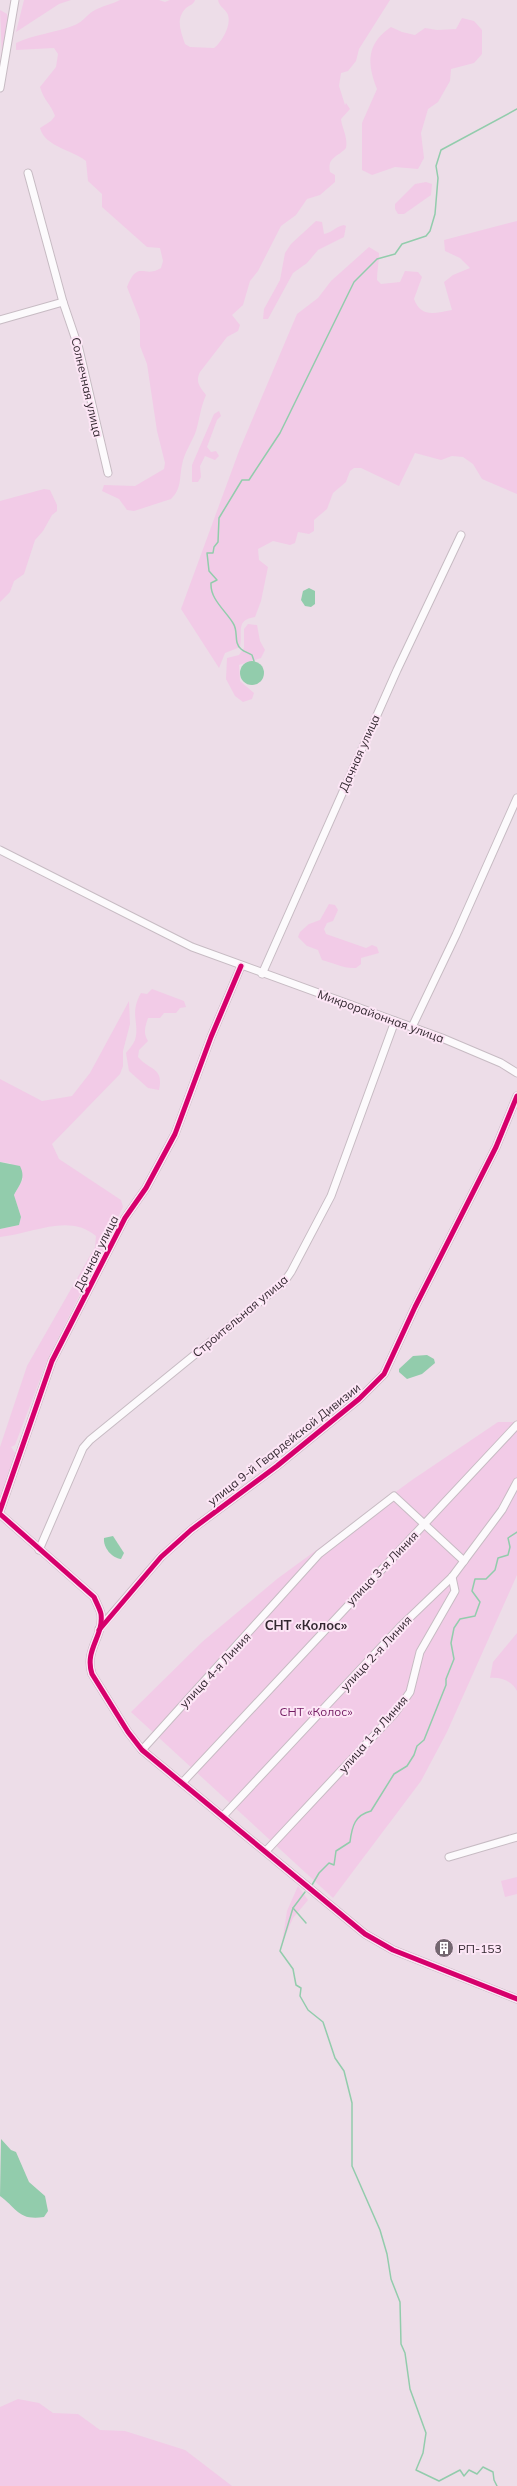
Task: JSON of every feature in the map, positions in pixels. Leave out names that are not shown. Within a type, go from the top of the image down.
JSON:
[{"type":"street","points":[[0,88],[15,0]]},
{"type":"street","name":"Солнечная улица","points":[[28,173],[63,302],[72,323],[81,355],[108,473]]},
{"type":"street","points":[[0,320],[63,302]]},
{"type":"street","name":"Дачная улица","points":[[262,974],[397,670],[461,535]]},
{"type":"street","points":[[412,1027],[456,935],[517,798]]},
{"type":"street","name":"Микрорайонная улица","points":[[0,850],[180,942],[262,974],[478,1052],[517,1073]]},
{"type":"street","name":"Дачная улица","points":[[0,1511],[52,1361],[125,1218],[146,1188],[175,1134],[211,1036],[241,966]]},
{"type":"street","name":"Строительная улица","points":[[38,1550],[83,1448],[90,1440],[284,1282],[291,1272],[331,1196],[395,1021]]},
{"type":"street","name":"улица 9-й Гвардейской Дивизии","points":[[98,1630],[161,1557],[191,1530],[288,1457],[359,1399],[384,1374],[414,1307],[496,1147],[517,1096]]},
{"type":"street","name":"улица 3-я Линия","points":[[182,1783],[517,1425]]},
{"type":"street","name":"улица 2-я Линия","points":[[224,1815],[400,1627],[452,1576],[502,1510],[517,1482]]},
{"type":"street","name":"улица 4-я Линия","points":[[142,1750],[319,1554],[394,1496],[423,1525]]},
{"type":"street","points":[[0,1514],[38,1550],[94,1597],[101,1615],[98,1630],[90,1651],[88,1664],[92,1674],[128,1732],[142,1750],[224,1815],[325,1903],[365,1934],[393,1950],[517,1999]]},
{"type":"street","points":[[423,1525],[464,1560]]},
{"type":"street","name":"улица 1-я Линия","points":[[266,1851],[395,1713],[410,1692],[420,1652],[455,1591],[452,1576]]},
{"type":"street","points":[[450,1857],[517,1837]]},
{"type":"green space","points":[[24,0],[71,0],[59,4],[16,32]]},
{"type":"green space","points":[[120,0],[159,0],[165,2],[170,0],[195,0],[183,12],[180,21],[185,44],[190,47],[214,48],[226,32],[229,22],[227,13],[219,4],[218,0],[390,0],[359,49],[356,61],[348,71],[341,73],[339,86],[345,105],[346,103],[350,109],[341,119],[346,136],[346,148],[332,160],[329,167],[330,172],[335,175],[335,182],[320,195],[307,199],[296,215],[281,226],[258,271],[250,281],[243,305],[232,315],[240,325],[238,331],[227,337],[200,372],[198,382],[206,395],[196,431],[183,461],[180,483],[175,495],[171,499],[134,511],[127,510],[119,499],[102,491],[104,485],[135,486],[164,469],[165,463],[157,431],[147,364],[140,346],[140,320],[127,287],[131,279],[138,272],[150,272],[161,268],[163,261],[160,248],[147,247],[102,207],[102,194],[88,181],[86,161],[53,144],[47,140],[43,134],[40,128],[51,121],[55,116],[52,108],[43,96],[40,87],[56,67],[58,54],[54,48],[16,50],[16,43],[75,25],[81,22],[94,10]]},
{"type":"green space","points":[[0,10],[7,14],[8,19],[2,57]]},
{"type":"green space","points":[[462,18],[474,21],[482,30],[482,54],[474,63],[451,69],[450,81],[438,102],[428,109],[421,133],[424,158],[418,169],[395,167],[372,175],[362,170],[362,123],[377,89],[371,71],[370,62],[373,47],[377,40],[391,27],[402,32],[415,35],[425,28],[437,30],[456,29]]},
{"type":"green space","points":[[426,182],[432,184],[431,195],[404,214],[398,214],[395,209],[395,204],[415,184]]},
{"type":"green space","points":[[316,221],[322,222],[324,234],[341,226],[346,226],[344,237],[318,250],[307,263],[293,273],[268,319],[263,319],[264,309],[280,280],[285,253],[291,244]]},
{"type":"green space","points":[[517,221],[517,494],[482,479],[473,464],[463,457],[452,456],[441,460],[415,453],[399,486],[361,468],[354,468],[350,471],[346,482],[333,493],[327,509],[314,520],[314,531],[309,534],[298,532],[295,543],[290,545],[273,541],[258,549],[259,560],[268,567],[261,601],[255,617],[245,621],[242,624],[240,647],[225,653],[219,668],[181,609],[239,451],[297,314],[318,298],[331,281],[369,247],[379,253],[377,280],[381,284],[400,282],[405,271],[418,272],[422,277],[414,299],[420,309],[429,313],[452,310],[444,282],[453,275],[470,268],[460,258],[445,251],[444,240]]},
{"type":"green space","points":[[219,411],[221,416],[217,420],[207,447],[211,452],[216,451],[219,456],[215,460],[205,456],[200,466],[201,477],[198,482],[192,482],[192,465],[214,414]]},
{"type":"green space","points":[[44,489],[50,490],[57,505],[57,511],[52,515],[43,531],[35,540],[24,574],[14,581],[10,592],[0,602],[0,501]]},
{"type":"green space","points":[[248,624],[257,625],[260,641],[265,650],[261,658],[239,665],[240,681],[254,693],[252,699],[243,702],[235,696],[226,679],[227,658],[239,655],[244,648],[244,629]]},
{"type":"green space","points":[[329,904],[335,905],[338,910],[333,921],[327,923],[324,929],[326,934],[366,948],[372,945],[377,947],[379,953],[361,958],[361,964],[356,968],[352,968],[343,967],[322,960],[318,950],[307,946],[298,937],[300,932],[309,924],[320,920]]},
{"type":"green space","points":[[152,989],[184,1001],[186,1007],[180,1008],[176,1013],[164,1013],[160,1018],[148,1018],[145,1027],[146,1038],[148,1041],[139,1050],[138,1057],[158,1073],[160,1077],[159,1090],[148,1088],[129,1071],[126,1053],[135,1040],[135,1013],[138,1000],[141,993],[147,994]]},
{"type":"green space","points":[[129,1001],[130,1024],[123,1051],[123,1066],[120,1074],[52,1144],[59,1159],[121,1200],[123,1207],[47,1361],[15,1445],[11,1447],[16,1454],[3,1494],[0,1498],[0,1447],[27,1366],[95,1247],[96,1236],[85,1229],[62,1225],[0,1237],[0,1229],[19,1225],[21,1217],[14,1195],[23,1179],[10,1163],[0,1162],[0,1079],[42,1101],[72,1096],[90,1073]]},
{"type":"green space","name":"СНТ «Колос»","points":[[498,1422],[517,1422],[517,1575],[447,1732],[421,1781],[333,1898],[131,1712],[202,1642],[277,1579],[412,1480]]},
{"type":"green space","points":[[517,1633],[517,1691],[506,1680],[490,1678],[493,1662]]},
{"type":"green space","points":[[517,1877],[517,1894],[505,1897],[501,1881]]},
{"type":"green space","points":[[298,1886],[308,1900],[293,1918],[282,1943],[287,1911]]},
{"type":"green space","points":[[18,2399],[39,2403],[53,2413],[78,2414],[100,2430],[125,2431],[185,2450],[232,2486],[0,2486],[0,2407]]},
{"type":"shaded area","points":[[309,588],[315,591],[315,604],[311,607],[305,606],[301,600],[303,591]]},
{"type":"shaded area","points":[[252,661],[260,665],[264,673],[260,681],[252,685],[244,681],[240,673],[244,665]]},
{"type":"shaded area","points":[[0,1162],[20,1166],[22,1170],[22,1181],[14,1195],[21,1217],[19,1225],[0,1229]]},
{"type":"shaded area","points":[[427,1355],[434,1359],[435,1363],[422,1374],[407,1379],[399,1372],[399,1369],[413,1356]]},
{"type":"shaded area","points":[[113,1536],[124,1553],[121,1559],[111,1555],[105,1545],[104,1538]]},
{"type":"shaded area","points":[[1,2139],[11,2150],[16,2152],[29,2182],[45,2196],[48,2211],[44,2217],[35,2218],[23,2215],[0,2196]]},
{"type":"waterway","points":[[254,661],[252,655],[241,649],[237,643],[235,626],[215,599],[211,589],[211,583],[217,580],[209,571],[207,553],[213,553],[214,547],[218,542],[219,518],[242,480],[249,480],[280,433],[354,282],[377,259],[395,254],[402,244],[426,236],[430,231],[435,214],[438,178],[436,166],[441,150],[517,109]]},
{"type":"waterway","points":[[312,1885],[319,1873],[329,1863],[334,1865],[336,1851],[350,1842],[355,1822],[361,1815],[371,1811],[394,1774],[407,1766],[414,1755],[417,1746],[424,1740],[446,1685],[446,1679],[454,1659],[451,1643],[454,1628],[460,1619],[475,1616],[480,1602],[472,1591],[475,1579],[486,1579],[495,1570],[498,1558],[508,1555],[510,1547],[508,1538],[517,1532]]},
{"type":"waterway","points":[[305,1892],[293,1908],[280,1951],[293,1969],[296,1985],[301,1988],[300,1996],[308,2010],[323,2022],[335,2058],[344,2071],[352,2103],[352,2166],[380,2230],[387,2254],[391,2279],[400,2302],[401,2344],[405,2353],[410,2389],[426,2433],[423,2453],[416,2470],[439,2481],[460,2470],[464,2476],[469,2470],[477,2474],[483,2467],[493,2472],[494,2480],[497,2486]]},
{"type":"waterway","points":[[293,1908],[306,1923]]},
{"type":"cycle path","points":[[0,1511],[52,1361],[125,1218],[146,1188],[175,1134],[211,1037],[241,966]]},
{"type":"cycle path","points":[[99,1630],[161,1557],[191,1530],[277,1466],[359,1399],[384,1374],[415,1307],[496,1147],[517,1096]]},
{"type":"cycle path","points":[[0,1514],[94,1597],[101,1614],[101,1622],[90,1658],[92,1674],[128,1732],[142,1750],[365,1934],[393,1950],[517,1999]]},
{"type":"place","name":"РП-153","points":[[444,1948]]},
{"type":"district","name":"СНТ «Колос»","points":[[306,1625]]}]
